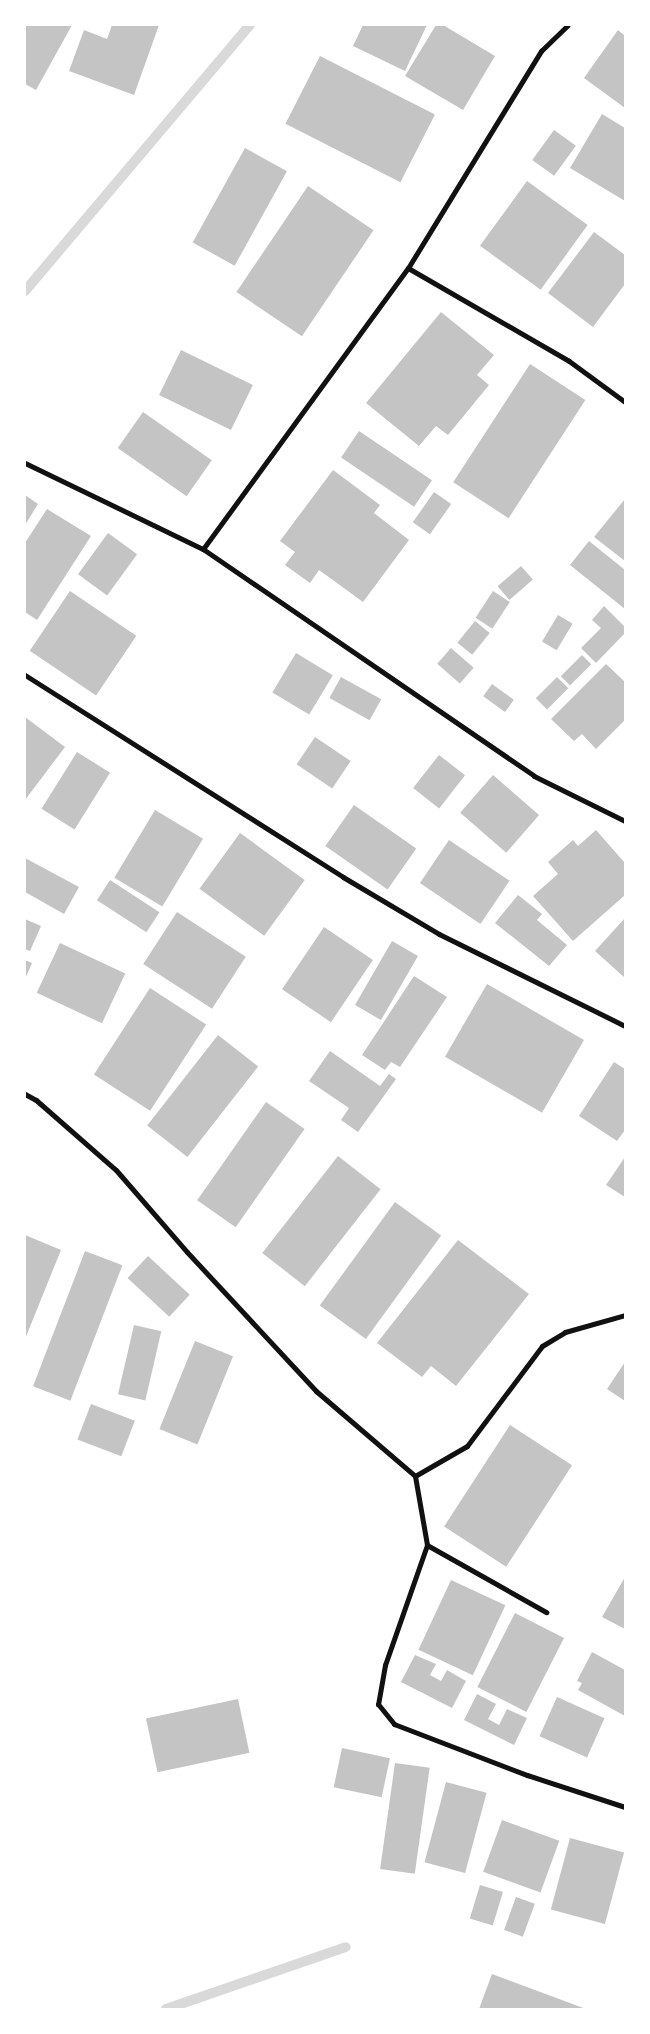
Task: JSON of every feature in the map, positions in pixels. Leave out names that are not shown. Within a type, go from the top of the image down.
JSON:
[{"type":"street","points":[[203,549],[408,268],[541,51],[568,25]]},
{"type":"street","points":[[408,268],[569,361],[625,402]]},
{"type":"street","points":[[25,463],[203,549],[534,776],[625,821]]},
{"type":"street","points":[[25,675],[343,877],[439,934],[625,1026]]},
{"type":"street","points":[[25,1094],[36,1100],[116,1170],[187,1252],[316,1391],[415,1476],[426,1545],[385,1665],[378,1704],[394,1724],[527,1775],[625,1807]]},
{"type":"street","points":[[415,1476],[467,1446],[542,1346],[565,1332],[625,1315]]},
{"type":"street","points":[[426,1545],[546,1612]]},
{"type":"building","points":[[25,25],[72,25],[36,90],[25,84]]},
{"type":"building","points":[[112,25],[159,25],[134,95],[69,71],[84,30],[107,39]]},
{"type":"building","points":[[363,25],[427,25],[405,71],[353,46]]},
{"type":"building","points":[[436,25],[443,25],[495,56],[463,110],[405,76]]},
{"type":"building","points":[[618,30],[625,36],[625,108],[584,78]]},
{"type":"building","points":[[320,56],[435,115],[400,182],[285,124]]},
{"type":"building","points":[[602,114],[625,128],[625,201],[570,168]]},
{"type":"building","points":[[554,130],[576,146],[554,176],[532,160]]},
{"type":"building","points":[[245,148],[287,171],[235,266],[193,242]]},
{"type":"building","points":[[527,181],[588,225],[541,290],[480,246]]},
{"type":"building","points":[[308,186],[373,230],[302,336],[236,292]]},
{"type":"building","points":[[594,232],[625,255],[625,284],[593,327],[548,293]]},
{"type":"building","points":[[441,312],[494,355],[477,375],[489,385],[448,435],[436,426],[419,446],[366,403]]},
{"type":"building","points":[[181,350],[253,385],[231,430],[159,395]]},
{"type":"building","points":[[530,364],[585,400],[509,518],[453,482]]},
{"type":"building","points":[[143,412],[212,460],[187,496],[118,448]]},
{"type":"building","points":[[359,431],[432,480],[414,507],[341,458]]},
{"type":"building","points":[[333,470],[380,505],[374,513],[409,540],[363,602],[319,570],[310,583],[285,565],[295,552],[280,541]]},
{"type":"building","points":[[434,492],[451,504],[430,534],[413,522]]},
{"type":"building","points":[[25,495],[38,504],[25,525]]},
{"type":"building","points":[[625,499],[625,561],[594,537]]},
{"type":"building","points":[[47,509],[91,536],[37,620],[25,612],[25,543]]},
{"type":"building","points":[[108,533],[137,554],[107,595],[78,574]]},
{"type":"building","points":[[589,541],[625,570],[625,609],[570,565]]},
{"type":"building","points":[[521,566],[533,580],[509,600],[498,586]]},
{"type":"building","points":[[70,591],[136,636],[96,695],[30,651]]},
{"type":"building","points":[[493,591],[510,602],[492,629],[476,618]]},
{"type":"building","points":[[604,606],[625,627],[625,633],[596,663],[581,648],[601,628],[592,620]]},
{"type":"building","points":[[558,615],[573,624],[557,650],[542,642]]},
{"type":"building","points":[[475,621],[490,633],[472,655],[457,643]]},
{"type":"building","points":[[451,648],[474,668],[460,684],[437,664]]},
{"type":"building","points":[[296,653],[333,675],[309,715],[272,692]]},
{"type":"building","points":[[582,655],[591,664],[570,685],[561,676]]},
{"type":"building","points":[[606,664],[625,682],[625,720],[596,749],[582,734],[574,741],[551,719]]},
{"type":"building","points":[[341,677],[381,699],[370,720],[329,698]]},
{"type":"building","points":[[557,677],[568,688],[547,710],[536,698]]},
{"type":"building","points":[[492,684],[514,700],[505,712],[483,696]]},
{"type":"building","points":[[25,717],[65,747],[25,800]]},
{"type":"building","points":[[315,737],[351,761],[332,788],[297,764]]},
{"type":"building","points":[[77,752],[110,773],[75,829],[41,809]]},
{"type":"building","points":[[439,755],[465,775],[439,808],[413,788]]},
{"type":"building","points":[[493,775],[539,815],[506,853],[460,813]]},
{"type":"building","points":[[354,805],[416,849],[388,890],[325,846]]},
{"type":"building","points":[[155,810],[203,839],[162,907],[114,878]]},
{"type":"building","points":[[596,830],[625,863],[625,895],[573,941],[533,896],[558,874],[548,862],[573,840],[578,846]]},
{"type":"building","points":[[240,833],[305,880],[264,936],[199,889]]},
{"type":"building","points":[[449,840],[510,881],[480,924],[420,883]]},
{"type":"building","points":[[25,858],[79,887],[64,914],[25,892]]},
{"type":"building","points":[[110,880],[159,912],[146,932],[97,900]]},
{"type":"building","points":[[518,895],[542,914],[537,920],[567,945],[549,966],[495,923]]},
{"type":"building","points":[[177,912],[246,957],[212,1009],[143,964]]},
{"type":"building","points":[[625,918],[625,978],[595,951]]},
{"type":"building","points":[[25,919],[41,926],[30,951],[25,949]]},
{"type":"building","points":[[324,927],[373,960],[331,1022],[282,989]]},
{"type":"building","points":[[392,941],[418,956],[381,1020],[355,1005]]},
{"type":"building","points":[[60,943],[125,973],[102,1023],[37,993]]},
{"type":"building","points":[[25,960],[32,963],[25,979]]},
{"type":"building","points":[[414,976],[447,997],[400,1067],[391,1062],[385,1070],[362,1055]]},
{"type":"building","points":[[487,984],[584,1040],[542,1113],[445,1057]]},
{"type":"building","points":[[150,988],[206,1024],[150,1111],[94,1074]]},
{"type":"building","points":[[218,1035],[258,1066],[187,1157],[147,1126]]},
{"type":"building","points":[[330,1051],[380,1086],[389,1074],[396,1079],[358,1132],[341,1120],[349,1108],[309,1081]]},
{"type":"building","points":[[614,1062],[625,1069],[625,1130],[617,1141],[579,1116]]},
{"type":"building","points":[[266,1102],[305,1129],[236,1227],[197,1200]]},
{"type":"building","points":[[338,1156],[381,1189],[305,1286],[262,1253]]},
{"type":"building","points":[[625,1157],[625,1197],[606,1185]]},
{"type":"building","points":[[395,1202],[441,1236],[366,1339],[320,1306]]},
{"type":"building","points":[[25,1235],[61,1250],[25,1339]]},
{"type":"building","points":[[458,1240],[529,1294],[456,1386],[431,1366],[422,1377],[377,1343]]},
{"type":"building","points":[[85,1251],[122,1265],[70,1401],[33,1386]]},
{"type":"building","points":[[148,1256],[190,1295],[169,1317],[128,1278]]},
{"type":"building","points":[[134,1325],[161,1331],[145,1400],[118,1394]]},
{"type":"building","points":[[195,1341],[233,1356],[197,1444],[159,1429]]},
{"type":"building","points":[[625,1362],[625,1401],[607,1389]]},
{"type":"building","points":[[91,1404],[135,1421],[121,1456],[77,1439]]},
{"type":"building","points":[[510,1425],[572,1465],[506,1567],[444,1526]]},
{"type":"building","points":[[625,1577],[625,1629],[602,1617]]},
{"type":"building","points":[[451,1580],[505,1605],[473,1675],[418,1650]]},
{"type":"building","points":[[515,1613],[564,1638],[526,1712],[477,1687]]},
{"type":"building","points":[[592,1652],[625,1670],[625,1716],[578,1690],[582,1683],[577,1681]]},
{"type":"building","points":[[415,1655],[436,1664],[430,1675],[441,1681],[447,1670],[466,1681],[452,1708],[401,1682]]},
{"type":"building","points":[[477,1694],[496,1704],[488,1719],[499,1725],[507,1709],[527,1718],[514,1745],[464,1720]]},
{"type":"building","points":[[557,1697],[605,1718],[587,1757],[540,1736]]},
{"type":"building","points":[[238,1699],[249,1753],[157,1772],[146,1719]]},
{"type":"building","points":[[342,1748],[390,1758],[382,1797],[334,1787]]},
{"type":"building","points":[[395,1763],[430,1768],[415,1874],[380,1869]]},
{"type":"building","points":[[446,1782],[487,1793],[465,1873],[425,1862]]},
{"type":"building","points":[[502,1820],[559,1841],[541,1893],[483,1872]]},
{"type":"building","points":[[570,1838],[624,1852],[605,1924],[551,1909]]},
{"type":"building","points":[[480,1885],[503,1892],[493,1925],[470,1918]]},
{"type":"building","points":[[516,1897],[535,1904],[523,1937],[504,1930]]},
{"type":"building","points":[[492,1974],[586,2009],[479,2009]]},
{"type":"waterway","points":[[25,291],[250,25]]},
{"type":"waterway","points":[[166,2009],[346,1947]]}]
